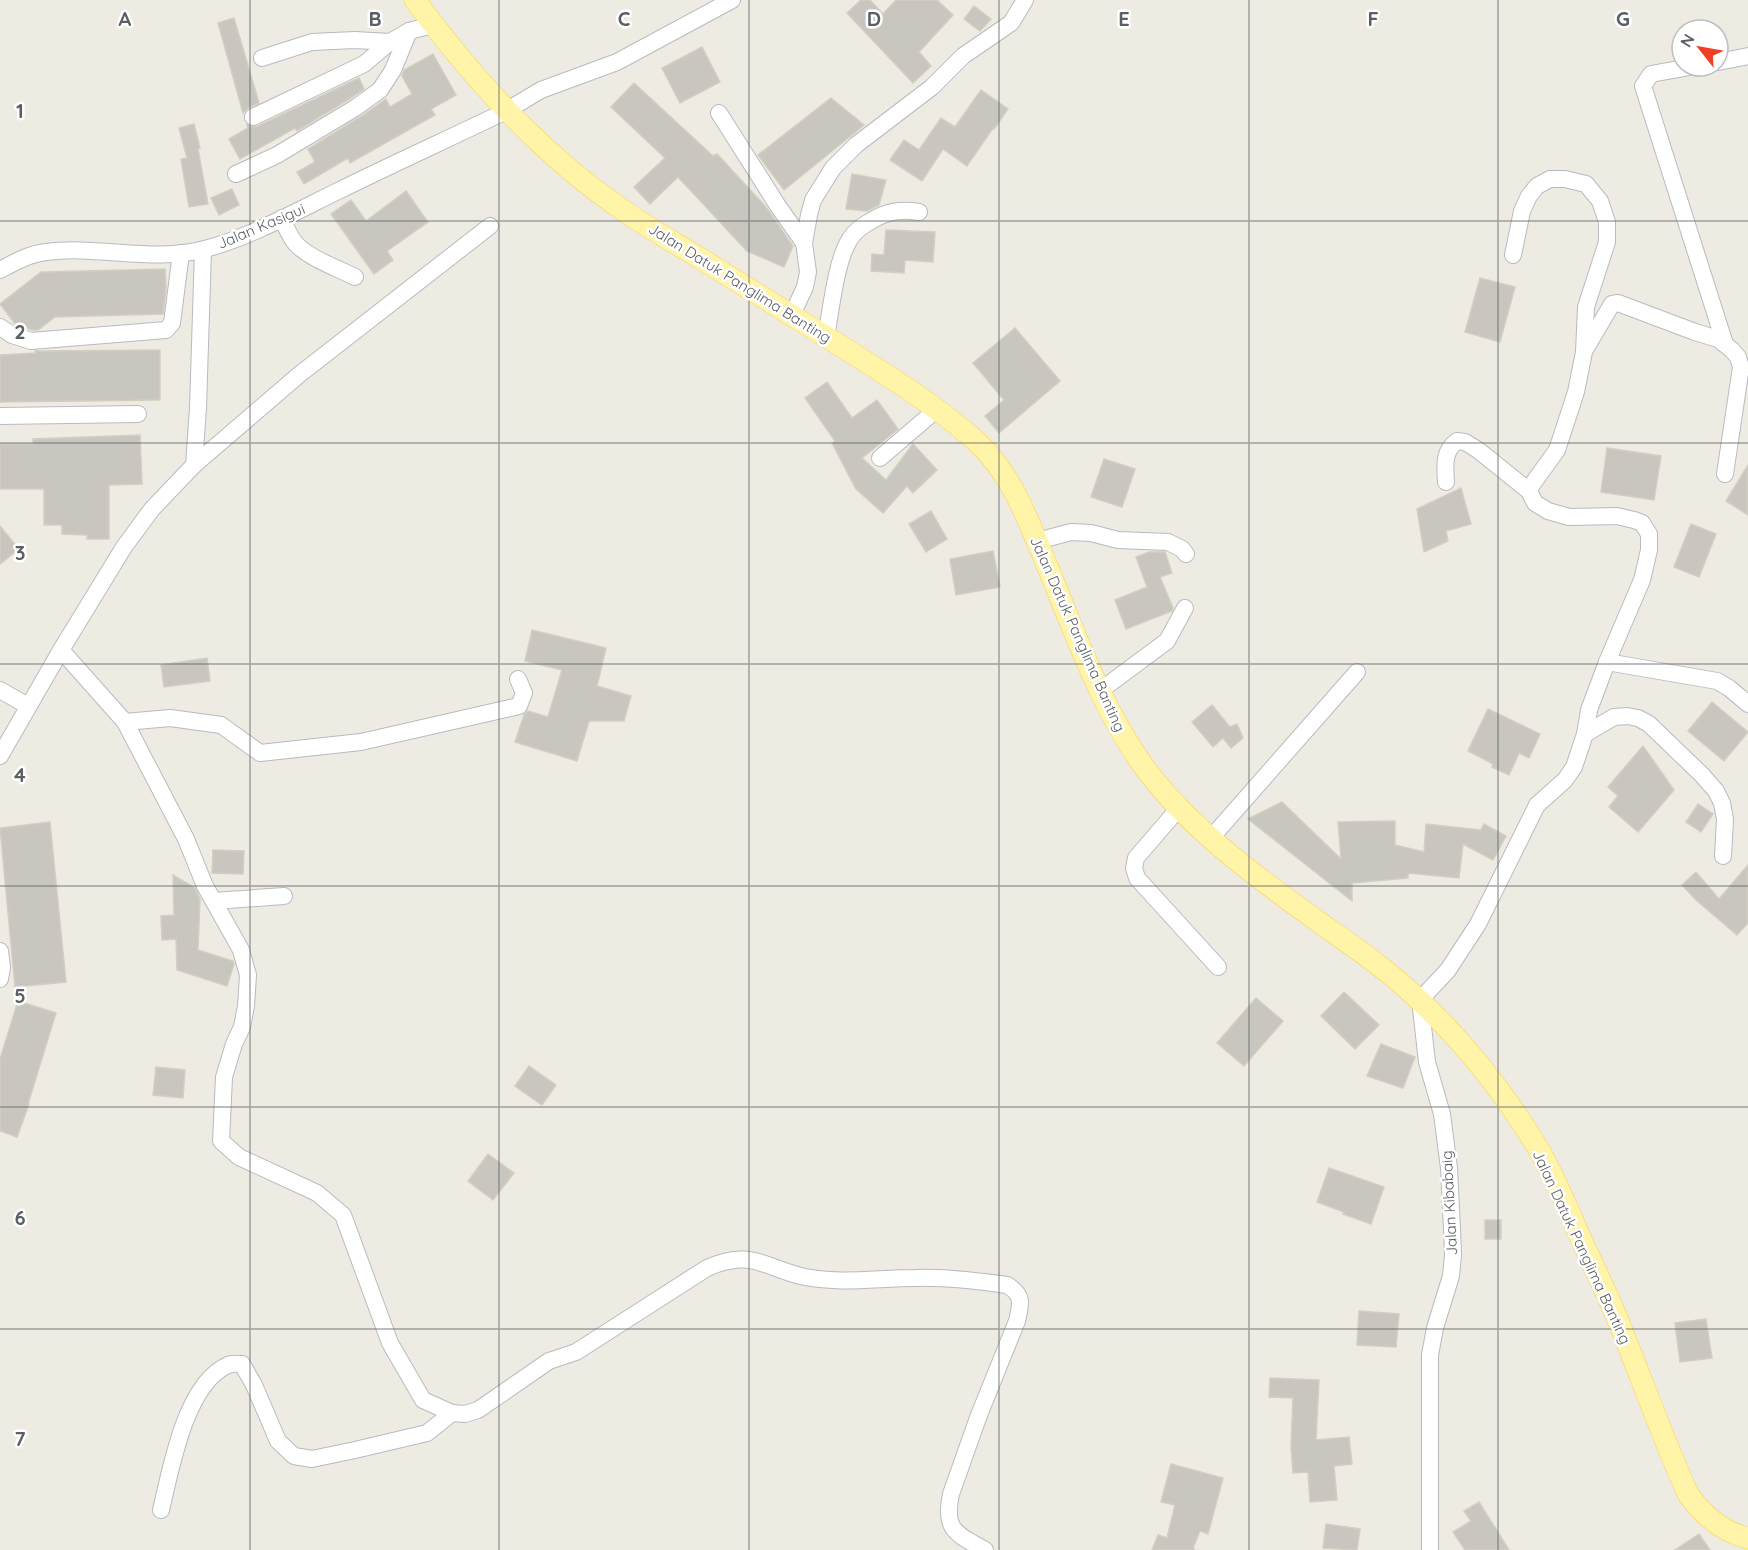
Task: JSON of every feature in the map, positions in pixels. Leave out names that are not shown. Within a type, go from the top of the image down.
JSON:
[{"type":"main road","name":"Jalan Datuk Panglima Banting","points":[[415,0],[467,67],[506,111],[567,166],[620,208],[889,377],[962,429],[995,459],[1017,494],[1101,690],[1128,744],[1179,808],[1211,838],[1284,897],[1379,964],[1420,1000],[1461,1043],[1488,1076],[1541,1153],[1611,1304],[1688,1494],[1698,1509],[1711,1520],[1726,1530],[1748,1538]]},
{"type":"street","name":"Jalan Kasigui","points":[[0,270],[23,258],[44,252],[69,250],[181,253],[225,243],[506,111],[541,90],[617,62],[732,0]]},
{"type":"street","points":[[792,315],[806,287],[808,272],[804,243],[813,201],[833,168],[856,145],[932,87],[963,56],[1011,23],[1025,0]]},
{"type":"street","points":[[253,117],[364,64],[390,42],[409,31],[433,25]]},
{"type":"street","points":[[236,174],[277,155],[355,108],[380,90],[393,70],[409,31]]},
{"type":"street","points":[[262,58],[312,42],[355,40],[390,42]]},
{"type":"street","points":[[1730,60],[1748,56]]},
{"type":"street","points":[[1670,71],[1651,74],[1643,86],[1725,344]]},
{"type":"street","points":[[719,112],[804,243]]},
{"type":"street","points":[[1513,255],[1522,211],[1537,186],[1550,179],[1565,179],[1586,184],[1600,201],[1607,222],[1607,242],[1586,308],[1584,352],[1576,392],[1557,450],[1528,491]]},
{"type":"street","points":[[826,337],[840,261],[851,236],[865,224],[884,213],[903,210],[919,212]]},
{"type":"street","points":[[282,218],[289,235],[297,246],[355,277]]},
{"type":"street","points":[[0,756],[124,547],[152,509],[194,465],[300,374],[490,225]]},
{"type":"street","points":[[194,465],[198,408],[202,250]]},
{"type":"street","points":[[0,327],[12,335],[31,341],[166,330],[172,323],[181,253]]},
{"type":"street","points":[[1584,352],[1612,304],[1618,303],[1718,339],[1725,344],[1738,357],[1741,367],[1725,474]]},
{"type":"street","points":[[880,458],[936,410]]},
{"type":"street","points":[[0,416],[138,414]]},
{"type":"street","points":[[1420,1000],[1448,970],[1478,924],[1537,805],[1568,776],[1574,767],[1585,734],[1589,710],[1642,580],[1649,534],[1642,523],[1617,516],[1569,517],[1548,511],[1535,503],[1528,491],[1465,442],[1457,441],[1450,446],[1445,459],[1446,482]]},
{"type":"street","points":[[1036,541],[1071,532],[1091,533],[1118,540],[1168,542],[1176,545],[1186,554]]},
{"type":"street","points":[[1101,690],[1167,641],[1185,608]]},
{"type":"street","points":[[61,650],[125,722],[186,839],[205,886],[241,950],[248,975],[246,1006],[242,1028],[234,1044],[224,1077],[221,1141],[239,1157],[317,1193],[343,1215],[390,1343],[423,1400],[452,1413],[478,1410],[549,1361],[576,1352],[707,1268],[734,1259],[762,1262],[802,1276],[820,1279],[862,1281],[916,1278],[1007,1285],[1016,1290],[1021,1306],[975,1425],[948,1508],[952,1528],[959,1536],[985,1550]]},
{"type":"street","points":[[1607,662],[1717,681],[1730,688],[1748,704]]},
{"type":"street","points":[[1211,838],[1357,672]]},
{"type":"street","points":[[125,722],[170,718],[221,725],[260,753],[312,748],[361,742],[519,706],[524,693],[518,679]]},
{"type":"street","points":[[0,690],[28,706]]},
{"type":"street","points":[[1585,734],[1614,717],[1638,718],[1649,724],[1716,791],[1722,803],[1725,819],[1723,856]]},
{"type":"street","points":[[1179,808],[1136,858],[1134,868],[1137,878],[1218,967]]},
{"type":"street","points":[[214,901],[284,896]]},
{"type":"street","points":[[0,951],[2,967],[0,979]]},
{"type":"street","name":"Jalan Kibabaig","points":[[1420,1000],[1427,1062],[1443,1114],[1449,1168],[1453,1255],[1451,1276],[1435,1328],[1430,1355],[1430,1550]]},
{"type":"street","points":[[161,1510],[181,1432],[200,1391],[216,1373],[230,1364],[242,1364],[254,1385],[278,1441],[294,1456],[312,1458],[427,1432],[452,1413]]},
{"type":"building","points":[[861,0],[870,0],[883,14],[896,0],[937,0],[953,15],[919,52],[931,66],[913,83],[847,13]]},
{"type":"building","points":[[974,6],[991,19],[980,31],[964,19]]},
{"type":"building","points":[[234,18],[259,103],[243,113],[218,23]]},
{"type":"building","points":[[702,47],[720,82],[680,103],[662,68]]},
{"type":"building","points":[[433,54],[456,95],[431,109],[435,115],[350,163],[348,158],[304,184],[297,172],[315,162],[308,149],[386,99],[390,107],[412,94],[402,76],[404,70]]},
{"type":"building","points":[[359,78],[364,89],[297,131],[295,128],[240,159],[229,139],[248,128],[247,125],[258,126]]},
{"type":"building","points":[[634,83],[713,156],[717,154],[766,207],[793,246],[784,267],[747,251],[678,177],[650,204],[634,187],[665,158],[611,107]]},
{"type":"building","points":[[981,90],[1008,109],[967,166],[943,149],[922,181],[890,160],[904,140],[919,150],[941,118],[955,127]]},
{"type":"building","points":[[831,98],[864,125],[784,190],[758,155]]},
{"type":"building","points":[[194,124],[208,204],[189,207],[181,159],[187,158],[179,128]]},
{"type":"building","points":[[852,174],[886,180],[879,205],[867,211],[846,209]]},
{"type":"building","points":[[232,189],[239,205],[219,215],[211,198]]},
{"type":"building","points":[[406,191],[428,222],[387,251],[393,260],[374,274],[331,214],[351,200],[366,221]]},
{"type":"building","points":[[886,230],[935,232],[933,262],[905,260],[904,273],[871,271],[872,254],[884,255]]},
{"type":"building","points":[[165,269],[166,288],[163,314],[55,317],[38,330],[32,330],[16,325],[0,304],[41,272]]},
{"type":"building","points":[[1480,278],[1515,287],[1500,342],[1465,332]]},
{"type":"building","points":[[1015,328],[1060,381],[999,433],[985,416],[1004,400],[973,363]]},
{"type":"building","points":[[160,350],[160,400],[0,402],[0,355],[36,353],[35,351]]},
{"type":"building","points":[[827,382],[852,418],[877,400],[898,429],[862,458],[886,480],[913,444],[937,470],[913,493],[907,486],[883,513],[856,489],[832,443],[835,441],[805,398]]},
{"type":"building","points":[[140,435],[142,484],[109,485],[109,539],[87,539],[87,535],[62,534],[62,525],[44,525],[44,489],[0,489],[0,444],[33,444],[33,439]]},
{"type":"building","points":[[1607,448],[1661,456],[1654,500],[1601,492]]},
{"type":"building","points":[[1104,459],[1135,469],[1122,507],[1091,497]]},
{"type":"building","points":[[1748,465],[1748,515],[1726,501]]},
{"type":"building","points":[[1461,488],[1471,524],[1446,531],[1448,541],[1424,552],[1417,509]]},
{"type":"building","points":[[931,511],[947,539],[926,552],[909,524]]},
{"type":"building","points":[[1691,524],[1716,534],[1699,577],[1674,567]]},
{"type":"building","points":[[0,526],[19,549],[0,564]]},
{"type":"building","points":[[993,551],[1000,587],[956,595],[950,559]]},
{"type":"building","points":[[1149,552],[1165,552],[1172,573],[1160,577],[1173,608],[1172,611],[1126,629],[1115,600],[1147,587],[1136,557]]},
{"type":"building","points":[[532,630],[606,648],[597,686],[631,696],[624,721],[589,721],[577,761],[515,742],[524,715],[528,711],[548,717],[562,670],[525,661]]},
{"type":"building","points":[[207,658],[210,681],[164,687],[161,665]]},
{"type":"building","points":[[1712,702],[1748,732],[1724,761],[1688,731]]},
{"type":"building","points":[[1212,705],[1230,727],[1237,724],[1243,738],[1231,748],[1223,738],[1213,747],[1192,722]]},
{"type":"building","points":[[1488,709],[1540,734],[1529,758],[1519,753],[1509,775],[1468,751]]},
{"type":"building","points":[[1643,746],[1674,790],[1638,832],[1609,807],[1618,796],[1608,787]]},
{"type":"building","points":[[1282,802],[1341,859],[1338,822],[1395,821],[1395,845],[1424,852],[1426,824],[1481,830],[1484,824],[1506,836],[1493,860],[1463,844],[1459,878],[1408,873],[1408,878],[1352,883],[1352,901],[1248,819]]},
{"type":"building","points":[[1698,804],[1713,814],[1701,832],[1686,822]]},
{"type":"building","points":[[50,822],[66,982],[15,987],[0,828]]},
{"type":"building","points":[[213,850],[244,851],[243,874],[212,873]]},
{"type":"building","points":[[1748,865],[1748,923],[1737,935],[1682,885],[1696,872],[1719,899]]},
{"type":"building","points":[[173,875],[195,888],[200,899],[198,950],[233,961],[227,986],[177,970],[176,939],[162,940],[161,916],[174,915]]},
{"type":"building","points":[[1344,992],[1379,1025],[1355,1049],[1321,1016]]},
{"type":"building","points":[[1256,998],[1283,1021],[1244,1066],[1217,1043]]},
{"type":"building","points":[[18,1001],[56,1013],[17,1137],[0,1131],[0,1059]]},
{"type":"building","points":[[1381,1044],[1415,1057],[1403,1088],[1367,1076]]},
{"type":"building","points":[[529,1066],[556,1085],[542,1105],[515,1086]]},
{"type":"building","points":[[156,1067],[185,1070],[183,1098],[153,1095]]},
{"type":"building","points":[[488,1154],[514,1173],[493,1200],[468,1181]]},
{"type":"building","points":[[1329,1168],[1384,1187],[1371,1224],[1317,1202]]},
{"type":"building","points":[[1485,1220],[1501,1220],[1501,1239],[1485,1239]]},
{"type":"building","points":[[1359,1311],[1399,1314],[1396,1347],[1357,1345]]},
{"type":"building","points":[[1706,1319],[1712,1358],[1680,1362],[1675,1323]]},
{"type":"building","points":[[1270,1378],[1319,1380],[1316,1440],[1349,1437],[1352,1464],[1334,1466],[1337,1500],[1310,1502],[1308,1472],[1293,1473],[1291,1447],[1293,1398],[1269,1397]]},
{"type":"building","points":[[1171,1464],[1223,1478],[1208,1534],[1200,1531],[1193,1548],[1195,1550],[1152,1550],[1158,1535],[1167,1538],[1175,1505],[1161,1502]]},
{"type":"building","points":[[1479,1502],[1509,1550],[1465,1550],[1453,1532],[1471,1521],[1464,1511]]},
{"type":"building","points":[[1326,1524],[1360,1529],[1357,1550],[1323,1548]]},
{"type":"building","points":[[1699,1534],[1710,1550],[1675,1550]]}]
